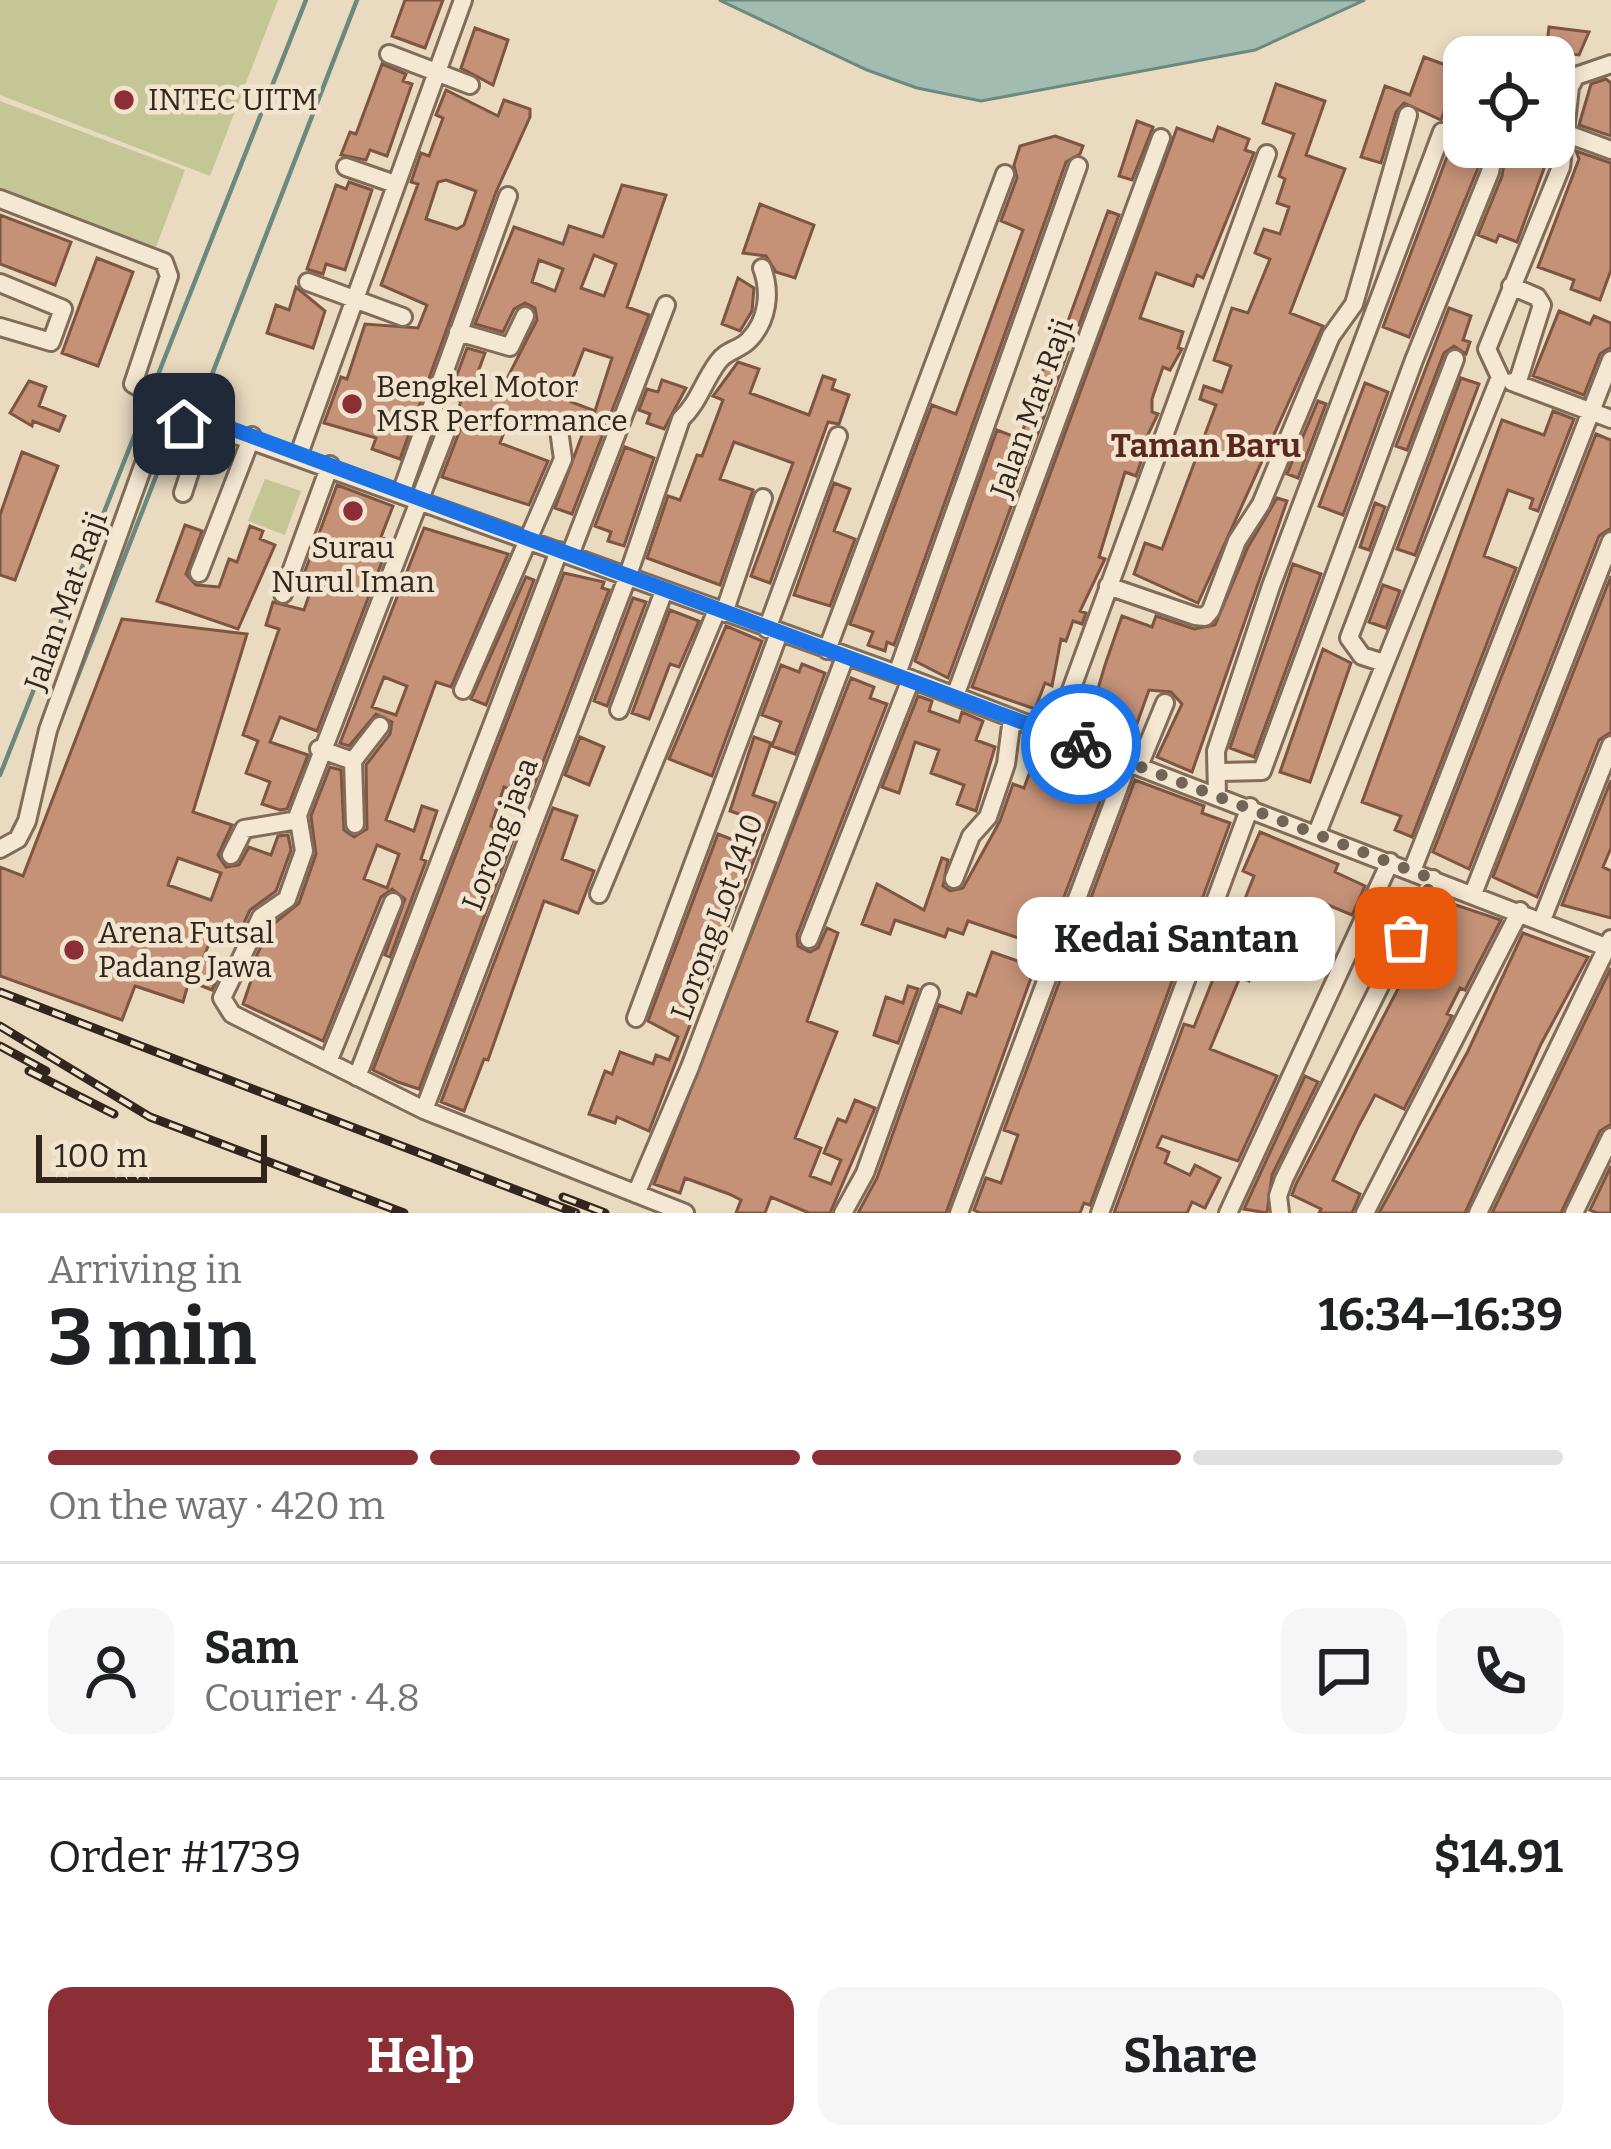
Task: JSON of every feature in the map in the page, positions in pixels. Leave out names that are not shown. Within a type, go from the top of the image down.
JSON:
[{"type":"street","points":[[298,454],[463,0]]},
{"type":"street","points":[[389,54],[470,85]]},
{"type":"street","points":[[1575,80],[1611,64]]},
{"type":"street","points":[[1108,586],[1195,616],[1205,617],[1211,610],[1237,541],[1261,504],[1331,336],[1354,304],[1408,115]]},
{"type":"street","points":[[1217,796],[1221,772],[1216,751],[1271,586],[1443,132]]},
{"type":"street","points":[[1575,137],[1611,150]]},
{"type":"street","name":"Jalan Mat Raji","points":[[955,696],[1160,138]]},
{"type":"street","points":[[1055,734],[1267,154]]},
{"type":"street","points":[[808,939],[904,677],[1078,166]]},
{"type":"street","points":[[346,167],[395,184]]},
{"type":"street","points":[[1221,772],[1262,771],[1414,359],[1491,168]]},
{"type":"street","points":[[1561,168],[1487,350],[1508,380],[1611,418]]},
{"type":"street","points":[[827,650],[1005,174]]},
{"type":"street","points":[[508,196],[432,406],[445,434],[409,494],[319,749],[298,820],[304,851],[287,899],[261,917],[222,998],[231,1013],[424,1110],[685,1213]]},
{"type":"street","points":[[0,199],[170,268],[132,377],[151,396],[203,422],[904,677],[1610,945],[1478,1213]]},
{"type":"street","name":"Lorong jasa","points":[[424,1110],[627,578],[681,418],[698,402],[723,354],[748,342],[760,321],[769,295],[762,268]]},
{"type":"street","points":[[308,282],[403,317]]},
{"type":"street","points":[[0,283],[64,309],[51,343],[0,327]]},
{"type":"street","points":[[1317,833],[1384,663],[1542,305],[1537,297],[1511,286]]},
{"type":"street","points":[[357,1077],[666,304]]},
{"type":"street","points":[[458,332],[510,346],[525,316]]},
{"type":"street","points":[[1384,663],[1362,656],[1349,638],[1455,359]]},
{"type":"street","points":[[1412,871],[1611,360]]},
{"type":"street","points":[[184,493],[203,422]]},
{"type":"street","name":"Jalan Mat Raji","points":[[0,849],[18,839],[27,821],[48,730],[146,458],[168,433],[203,422]]},
{"type":"street","points":[[463,690],[563,459],[559,430]]},
{"type":"street","points":[[199,573],[251,436]]},
{"type":"street","points":[[636,1018],[838,436]]},
{"type":"street","points":[[283,593],[330,465]]},
{"type":"street","points":[[598,894],[720,611],[763,498]]},
{"type":"street","points":[[1473,894],[1611,541]]},
{"type":"street","points":[[619,710],[664,591]]},
{"type":"street","name":"Lorong Lot 1410","points":[[636,1194],[690,1067],[845,657]]},
{"type":"street","points":[[963,1212],[1134,765],[1165,703]]},
{"type":"street","points":[[954,879],[970,836],[988,817],[1006,764],[1012,718]]},
{"type":"street","points":[[355,824],[353,760],[380,726]]},
{"type":"street","points":[[1543,920],[1611,745]]},
{"type":"street","points":[[319,749],[353,760]]},
{"type":"street","points":[[1100,1213],[1250,807]]},
{"type":"street","points":[[231,855],[244,829],[298,820]]},
{"type":"street","points":[[1228,1213],[1390,862]]},
{"type":"street","points":[[1280,1213],[1278,1196],[1284,1179],[1433,879]]},
{"type":"street","points":[[328,1062],[393,902]]},
{"type":"street","points":[[1365,1213],[1520,911]]},
{"type":"street","points":[[843,1213],[865,1173],[930,993]]},
{"type":"street","points":[[1574,1213],[1611,1137]]},
{"type":"green space","name":"INTEC UITM","points":[[0,0],[278,0],[210,176],[0,95]]},
{"type":"green space","points":[[0,101],[185,170],[156,247],[0,189]]},
{"type":"green space","points":[[265,479],[301,491],[285,535],[248,521]]},
{"type":"shaded area","points":[[719,0],[1365,0],[1255,50],[981,101],[917,88],[867,70]]},
{"type":"building","points":[[405,0],[443,0],[425,48],[392,36]]},
{"type":"building","points":[[1549,27],[1589,32],[1579,55],[1575,55],[1575,36],[1548,36]]},
{"type":"building","points":[[475,28],[508,40],[493,85],[461,68]]},
{"type":"building","points":[[1424,57],[1443,64],[1441,120],[1404,103],[1396,112],[1381,163],[1361,157],[1385,86],[1410,95]]},
{"type":"building","points":[[382,64],[406,74],[403,81],[412,84],[387,156],[370,150],[366,160],[341,155],[350,132],[356,134]]},
{"type":"building","points":[[1606,79],[1611,83],[1611,136],[1579,125],[1591,84]]},
{"type":"building","points":[[1276,84],[1325,101],[1306,155],[1345,169],[1290,313],[1323,326],[1198,603],[1134,574],[1145,543],[1162,549],[1216,405],[1200,399],[1204,386],[1222,392],[1231,366],[1214,360],[1232,308],[1248,313],[1270,259],[1255,253],[1264,229],[1280,234],[1289,207],[1277,203],[1285,179],[1279,176],[1294,134],[1263,123]]},
{"type":"building","points":[[446,90],[498,116],[504,100],[530,109],[400,459],[372,449],[376,438],[324,423],[341,377],[347,379],[365,324],[418,328],[427,305],[381,285],[418,184],[411,182],[421,153],[429,156],[443,118],[436,115]],"holes":[[[446,180],[476,191],[464,225],[457,229],[426,219],[438,182]]]},
{"type":"building","points":[[1137,121],[1153,127],[1132,180],[1119,176]]},
{"type":"building","points":[[1218,127],[1249,139],[1245,150],[1254,153],[1203,278],[1197,275],[1193,286],[1156,273],[1140,318],[1183,332],[1178,348],[1182,349],[1170,370],[1163,367],[1152,399],[1152,412],[1158,414],[1138,455],[1143,456],[1136,476],[1125,472],[1099,557],[1105,559],[1080,611],[1086,613],[1082,624],[1073,621],[1066,641],[1061,639],[1052,686],[1045,683],[1035,709],[972,687],[1177,128],[1213,141]]},
{"type":"building","points":[[1055,136],[1083,146],[1080,154],[1066,162],[894,645],[887,642],[885,651],[868,645],[873,632],[850,624],[932,405],[956,414],[1023,230],[1001,221],[1017,178],[1014,165],[1020,146]]},
{"type":"building","points":[[1576,151],[1611,163],[1611,270],[1600,300],[1571,289],[1574,280],[1538,267],[1579,159]]},
{"type":"building","points":[[1443,167],[1478,168],[1409,337],[1383,327]]},
{"type":"building","points":[[1503,168],[1544,168],[1517,242],[1499,235],[1496,242],[1478,235]]},
{"type":"building","points":[[349,182],[372,190],[345,270],[326,264],[323,274],[307,269],[336,185],[346,189]]},
{"type":"building","points":[[622,185],[666,195],[627,307],[649,315],[572,514],[555,508],[585,427],[563,418],[547,427],[509,419],[500,443],[548,461],[529,505],[442,477],[460,430],[454,422],[461,401],[449,396],[467,348],[485,353],[471,391],[496,400],[537,320],[535,308],[525,303],[514,309],[503,332],[475,324],[514,227],[563,244],[569,226],[603,237]],"holes":[[[594,255],[616,264],[604,296],[581,288]],[[539,260],[563,269],[555,291],[532,282]],[[584,349],[612,358],[595,411],[571,402],[579,382],[572,380]]]},
{"type":"building","points":[[760,204],[814,225],[795,278],[776,272],[766,256],[743,253]]},
{"type":"building","points":[[1108,211],[1119,215],[1079,325],[1068,321]]},
{"type":"building","points":[[0,215],[71,242],[55,285],[0,264]]},
{"type":"building","points":[[97,258],[133,272],[98,366],[62,353]]},
{"type":"building","points":[[738,278],[754,288],[752,311],[740,331],[722,324]]},
{"type":"building","points":[[296,287],[325,311],[313,348],[267,333],[276,305],[289,310]]},
{"type":"building","points":[[1449,308],[1471,316],[1463,340],[1470,342],[1466,354],[1454,346],[1444,353],[1407,450],[1396,446]]},
{"type":"building","points":[[1559,311],[1590,324],[1594,316],[1611,323],[1611,347],[1600,354],[1584,395],[1533,376]]},
{"type":"building","points":[[1051,346],[1068,352],[948,678],[915,661],[997,430],[1020,439]]},
{"type":"building","points":[[738,362],[759,369],[750,393],[809,415],[823,376],[835,380],[832,389],[849,395],[839,424],[828,422],[770,583],[751,576],[793,463],[734,442],[720,479],[753,490],[720,585],[647,558],[668,496],[680,500],[697,455],[702,456],[723,400],[713,396]]},
{"type":"building","points":[[1461,378],[1479,384],[1415,555],[1397,549]]},
{"type":"building","points":[[662,380],[686,388],[664,429],[647,423],[650,414],[639,410],[647,389],[658,392]]},
{"type":"building","points":[[29,381],[46,387],[39,406],[65,416],[59,431],[33,421],[32,426],[10,413]]},
{"type":"building","points":[[1365,383],[1388,392],[1343,515],[1319,506]]},
{"type":"building","points":[[1318,401],[1326,404],[1298,478],[1287,474]]},
{"type":"building","points":[[1553,411],[1574,419],[1538,511],[1530,508],[1533,499],[1508,490],[1484,556],[1516,568],[1412,837],[1395,830],[1401,816],[1362,802],[1502,420],[1544,435]]},
{"type":"building","points":[[1596,434],[1611,440],[1611,528],[1599,536],[1469,869],[1433,852]]},
{"type":"building","points":[[625,447],[654,458],[624,546],[608,541],[611,532],[595,526]]},
{"type":"building","points":[[22,452],[58,466],[15,580],[0,575],[0,515]]},
{"type":"building","points":[[834,483],[850,489],[834,531],[855,539],[830,606],[794,595]]},
{"type":"building","points":[[337,485],[393,506],[381,537],[390,541],[317,731],[280,717],[270,742],[308,755],[287,809],[280,810],[262,804],[270,782],[246,773],[258,741],[243,735],[279,629],[266,625],[273,602],[304,610],[316,575],[305,571]]},
{"type":"building","points":[[1277,498],[1287,501],[1192,772],[1157,757],[1182,704],[1171,692],[1149,690],[1135,729],[1100,717],[1103,705],[1094,702],[1105,665],[1122,616],[1152,627],[1156,616],[1194,629],[1215,625],[1248,547]]},
{"type":"building","points":[[1375,503],[1385,507],[1369,550],[1360,547]]},
{"type":"building","points":[[185,525],[202,531],[186,574],[196,585],[219,587],[229,559],[237,562],[250,526],[263,531],[260,539],[275,545],[238,629],[157,601]]},
{"type":"building","points":[[424,528],[508,554],[451,687],[436,682],[386,820],[414,831],[422,806],[437,811],[421,859],[426,861],[390,957],[385,955],[405,899],[392,889],[381,897],[323,1041],[243,1004],[253,975],[248,973],[271,926],[299,903],[316,854],[311,816],[330,767],[341,770],[344,830],[354,837],[367,829],[366,765],[390,734],[392,722],[376,714],[349,746],[340,743]],"holes":[[[384,677],[407,686],[396,715],[372,707]],[[377,845],[399,854],[387,888],[364,879]]]},
{"type":"building","points":[[1293,564],[1321,574],[1254,757],[1230,748]]},
{"type":"building","points":[[564,573],[604,582],[602,588],[609,590],[530,796],[504,787],[491,826],[515,835],[419,1089],[373,1070]]},
{"type":"building","points":[[1611,576],[1611,732],[1599,740],[1537,897],[1493,877]]},
{"type":"building","points":[[526,577],[534,580],[486,705],[471,699]]},
{"type":"building","points":[[1383,585],[1400,591],[1386,628],[1369,622]]},
{"type":"building","points":[[633,598],[646,602],[607,706],[594,701]]},
{"type":"building","points":[[670,610],[699,621],[679,667],[670,664],[649,719],[632,713]]},
{"type":"building","points":[[122,619],[247,634],[193,812],[232,825],[218,855],[226,867],[239,865],[249,847],[271,855],[278,836],[288,835],[291,850],[276,891],[250,910],[234,944],[212,936],[203,959],[223,967],[212,990],[189,981],[183,1002],[135,986],[122,1020],[0,976],[0,867],[23,876]],"holes":[[[178,858],[221,873],[211,900],[168,885]]]},
{"type":"building","points":[[726,626],[762,641],[712,776],[669,759]]},
{"type":"building","points":[[1323,649],[1351,663],[1310,782],[1280,772]]},
{"type":"building","points":[[802,664],[825,673],[795,754],[772,746],[781,722],[762,715],[781,665],[799,672]]},
{"type":"building","points":[[851,678],[874,687],[870,698],[887,704],[797,935],[798,946],[810,952],[818,948],[827,928],[838,933],[807,1021],[837,1032],[795,1138],[821,1148],[810,1176],[831,1184],[841,1160],[824,1153],[838,1119],[846,1122],[855,1100],[875,1108],[830,1213],[809,1213],[771,1197],[765,1213],[736,1213],[741,1200],[685,1178],[680,1193],[654,1184]]},
{"type":"building","points":[[918,696],[932,701],[929,711],[959,722],[962,712],[983,721],[976,740],[995,747],[976,811],[957,804],[964,785],[931,773],[939,750],[915,742],[899,793],[882,787]]},
{"type":"building","points":[[580,737],[604,747],[589,785],[565,775]]},
{"type":"building","points":[[754,737],[771,743],[753,795],[776,803],[649,1131],[617,1117],[615,1123],[589,1114],[605,1071],[612,1074],[620,1052],[653,1064],[656,1055],[669,1060],[678,1037],[648,1021],[718,834],[736,841],[745,816],[730,811]]},
{"type":"building","points":[[1037,752],[1065,761],[1067,754],[1112,770],[1045,947],[968,921],[963,934],[948,929],[945,937],[895,920],[890,934],[862,924],[877,884],[924,910],[942,858],[948,860],[943,886],[950,891],[963,888],[1000,821],[1013,784],[1024,788]]},
{"type":"building","points":[[1135,780],[1204,806],[1202,813],[1230,823],[1090,1205],[1084,1203],[1080,1213],[980,1213],[974,1210],[986,1178],[1001,1183],[1018,1135],[1004,1130]]},
{"type":"building","points":[[1611,780],[1611,848],[1603,867],[1611,871],[1611,918],[1562,905]]},
{"type":"building","points":[[553,808],[577,816],[562,859],[594,871],[578,913],[544,901],[488,1060],[484,1059],[464,1111],[441,1102]]},
{"type":"building","points":[[1260,832],[1338,864],[1335,872],[1365,886],[1352,915],[1321,902],[1315,917],[1286,904],[1268,952],[1260,949],[1249,981],[1240,977],[1210,1049],[1277,1076],[1238,1161],[1162,1136],[1157,1147],[1169,1152],[1165,1163],[1190,1175],[1195,1165],[1220,1178],[1205,1208],[1192,1202],[1187,1213],[1114,1213],[1184,1024],[1194,1027],[1254,876],[1243,871]]},
{"type":"building","points":[[1438,899],[1501,920],[1465,990],[1460,988],[1447,1014],[1452,1016],[1404,1109],[1375,1095],[1358,1127],[1333,1180],[1360,1194],[1352,1213],[1319,1213],[1321,1209],[1292,1195],[1296,1184],[1411,964]]},
{"type":"building","points":[[1523,933],[1588,957],[1541,1044],[1465,1213],[1379,1213],[1468,1051]]},
{"type":"building","points":[[992,952],[1035,967],[946,1213],[858,1213],[877,1178],[939,1005],[961,1013],[968,993],[976,996]]},
{"type":"building","points":[[1611,968],[1611,1124],[1600,1131],[1561,1213],[1492,1213]]},
{"type":"building","points":[[908,986],[918,989],[898,1043],[874,1035],[886,997],[903,1003]]},
{"type":"building","points":[[1305,1076],[1318,1082],[1272,1175],[1267,1213],[1244,1209]]},
{"type":"building","points":[[1611,1166],[1611,1213],[1597,1213],[1590,1210]]},
{"type":"waterway","points":[[152,390],[306,0]]},
{"type":"waterway","points":[[211,377],[357,0]]},
{"type":"waterway","points":[[0,775],[148,401]]},
{"type":"waterway","points":[[60,722],[160,466],[168,453],[184,447]]},
{"type":"railway","points":[[0,992],[576,1213]]},
{"type":"railway","points":[[0,1026],[150,1117],[404,1213]]},
{"type":"railway","points":[[0,1046],[46,1071]]},
{"type":"railway","points":[[29,1071],[114,1114]]},
{"type":"railway","points":[[563,1197],[605,1213]]},
{"type":"way so far","points":[[1081,744],[1433,879],[1406,938]]},
{"type":"place","name":"INTEC UITM","points":[[124,100]]},
{"type":"place","name":"Bengkel Motor MSR Performance","points":[[352,404]]},
{"type":"place","name":"Surau Nurul Iman","points":[[353,511]]},
{"type":"place","name":"Kedai Santan","points":[[1406,938]]},
{"type":"place","name":"Arena Futsal Padang Jawa","points":[[74,950]]},
{"type":"district","name":"Taman Baru","points":[[1206,445]]},
{"type":"route","points":[[184,424],[219,424],[1081,744]]}]
